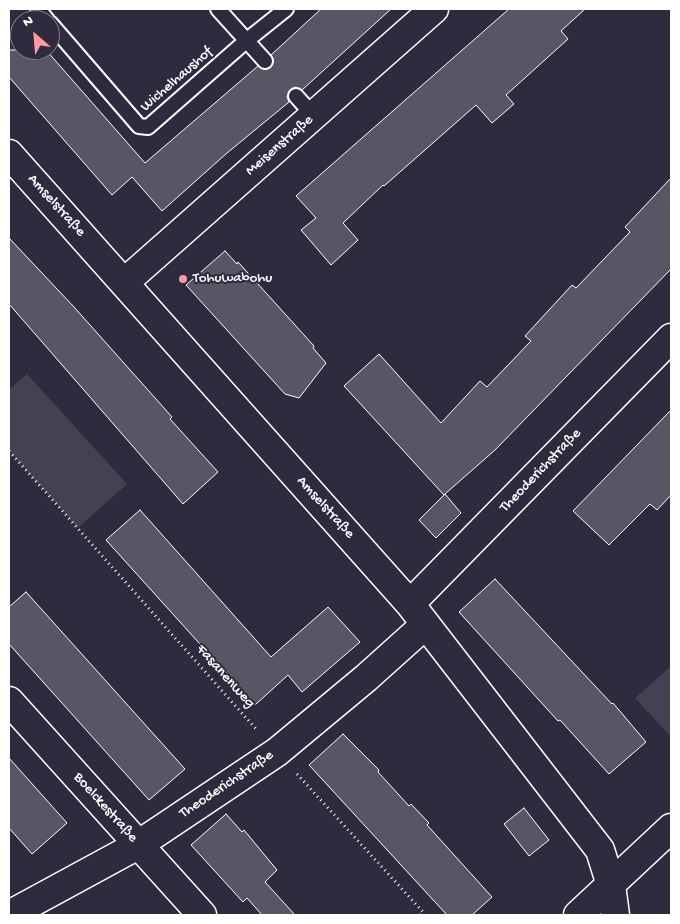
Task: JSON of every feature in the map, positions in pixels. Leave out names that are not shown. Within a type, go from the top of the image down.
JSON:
[{"type":"street","name":"Meisenstraße","points":[[125,282],[305,106],[434,9]]},
{"type":"street","name":"Amselstraße","points":[[9,154],[125,282],[418,615],[600,850],[611,885],[615,915]]},
{"type":"street","name":"Theoderichstraße","points":[[9,915],[138,845],[277,752],[366,678],[418,615],[671,338]]},
{"type":"street","name":"Boelckestraße","points":[[9,701],[202,915]]},
{"type":"street","points":[[578,915],[671,828]]},
{"type":"lane","points":[[218,9],[264,61]]},
{"type":"lane","name":"Wichelhaushof","points":[[60,35],[139,126],[148,126],[286,9]]},
{"type":"path","name":"Fasanenweg","points":[[9,451],[277,752],[423,912],[420,915]]},
{"type":"shaded area","points":[[27,374],[127,484],[78,528],[9,451],[9,390]]},
{"type":"shaded area","points":[[671,666],[671,737],[635,698]]},
{"type":"building","points":[[321,9],[391,9],[302,90],[295,87],[290,90],[287,97],[289,102],[227,153],[162,211],[132,177],[112,195],[9,77],[9,50],[10,60],[55,60],[145,163],[258,66],[263,69],[270,68],[273,63],[271,55]]},
{"type":"building","points":[[509,9],[585,9],[561,31],[568,39],[506,95],[514,104],[492,123],[476,105],[383,185],[343,223],[358,240],[331,265],[301,230],[316,218],[296,196]]},
{"type":"building","points":[[671,178],[671,269],[495,450],[445,494],[461,513],[436,538],[419,520],[444,495],[344,386],[379,354],[441,423],[480,381],[487,387],[531,341],[525,336],[572,285],[576,288],[630,232],[625,227]]},
{"type":"building","points":[[9,238],[74,307],[172,417],[170,419],[218,472],[183,504],[9,304]]},
{"type":"building","points":[[225,251],[237,264],[238,262],[314,346],[313,348],[326,363],[299,398],[285,394],[186,285]]},
{"type":"building","points":[[671,410],[671,495],[657,510],[650,504],[609,545],[573,511]]},
{"type":"building","points":[[140,510],[271,657],[328,607],[360,642],[302,692],[288,675],[255,705],[106,540]]},
{"type":"building","points":[[495,579],[613,703],[646,742],[609,774],[459,612]]},
{"type":"building","points":[[26,592],[185,769],[149,800],[9,644],[9,607]]},
{"type":"building","points":[[343,734],[379,770],[378,772],[409,806],[411,804],[429,823],[427,825],[492,897],[472,915],[447,915],[309,765]]},
{"type":"building","points":[[9,758],[67,823],[32,854],[9,828]]},
{"type":"building","points":[[524,808],[549,840],[529,856],[504,824]]},
{"type":"building","points":[[226,814],[242,832],[244,830],[277,870],[265,882],[295,915],[262,915],[247,898],[243,902],[191,845]]},
{"type":"place","name":"Tohuwabohu","points":[[183,279]]}]
